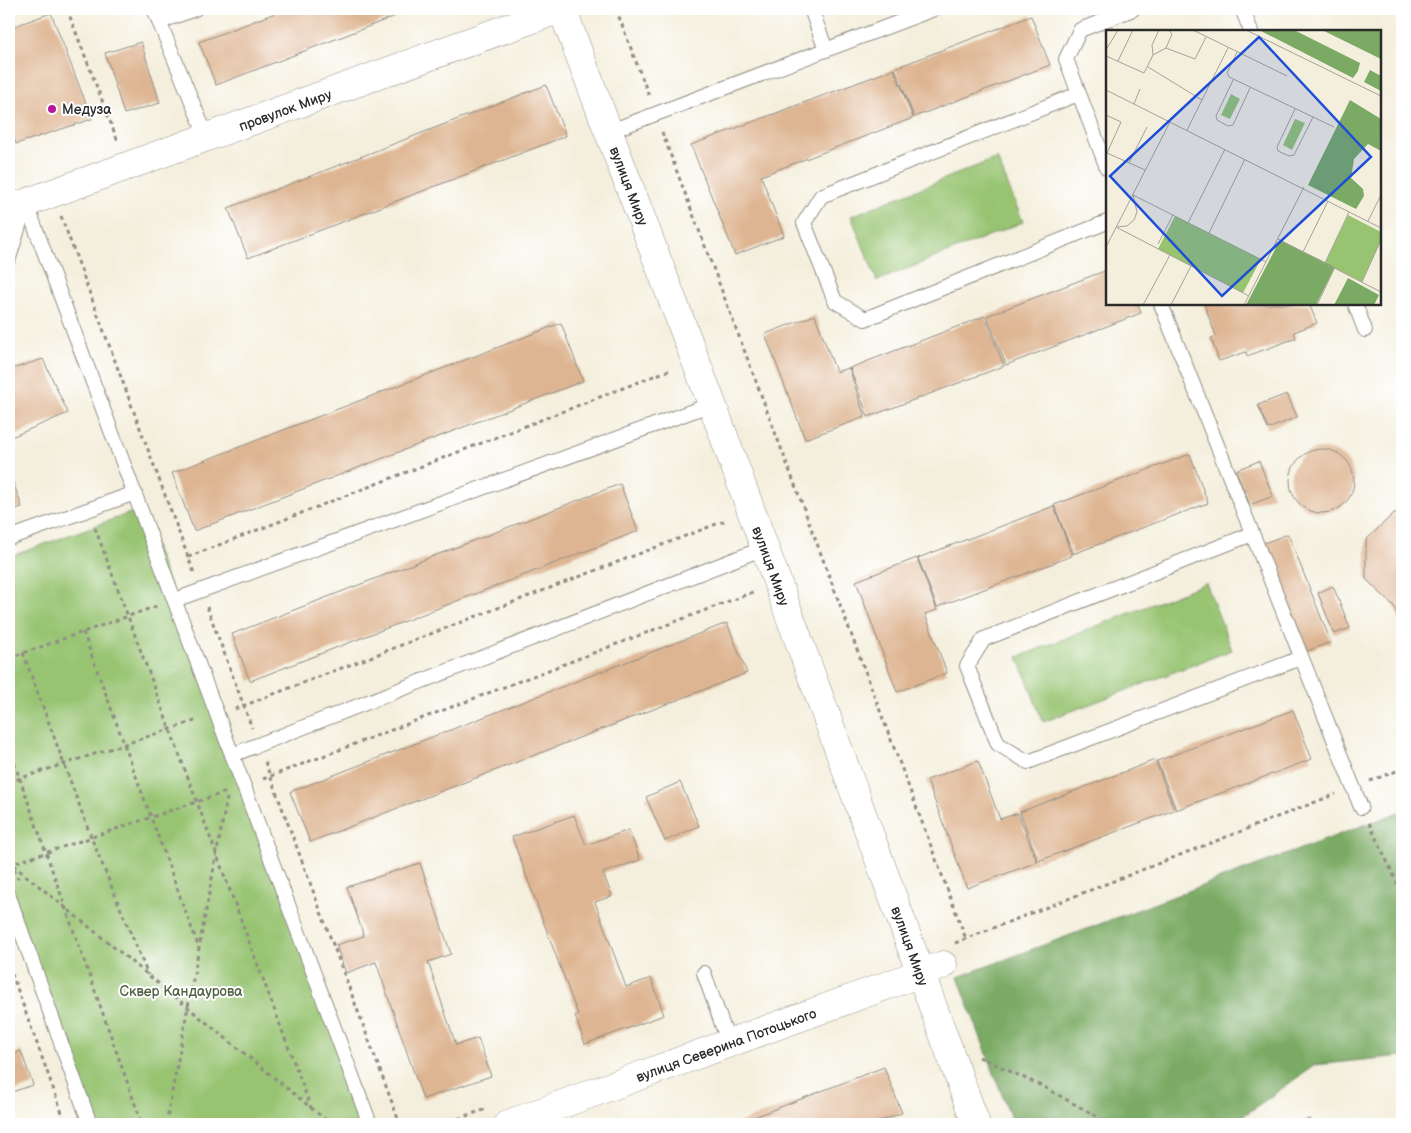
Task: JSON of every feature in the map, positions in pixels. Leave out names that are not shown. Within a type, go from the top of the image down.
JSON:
[{"type":"street","name":"провулок Миру","points":[[18,206],[561,9]]},
{"type":"street","name":"вулиця Миру","points":[[561,9],[712,404],[764,548],[938,961],[948,1050],[976,1124]]},
{"type":"street","name":"вулиця Северина Потоцького","points":[[508,1124],[555,1117],[729,1044],[938,961]]},
{"type":"lane","points":[[195,9],[157,15],[207,138]]},
{"type":"lane","points":[[811,9],[826,50]]},
{"type":"lane","points":[[608,132],[934,9]]},
{"type":"lane","points":[[1106,165],[1066,59],[1080,30],[1133,9]]},
{"type":"lane","points":[[1242,9],[1251,30]]},
{"type":"lane","points":[[1078,94],[821,196],[804,223],[834,301],[865,319],[1106,222]]},
{"type":"lane","points":[[9,258],[18,206]]},
{"type":"lane","points":[[18,206],[134,492],[370,1124]]},
{"type":"lane","points":[[1161,305],[1352,788],[1362,807]]},
{"type":"lane","points":[[1355,305],[1365,330]]},
{"type":"lane","points":[[175,600],[712,404]]},
{"type":"lane","points":[[9,538],[134,492]]},
{"type":"lane","points":[[1252,534],[984,639],[967,666],[998,744],[1028,762],[1301,658]]},
{"type":"lane","points":[[232,755],[764,548]]},
{"type":"lane","points":[[9,897],[90,1124]]},
{"type":"lane","points":[[704,973],[729,1044]]},
{"type":"path","points":[[68,9],[128,166]]},
{"type":"path","points":[[616,9],[966,939]]},
{"type":"path","points":[[53,193],[400,1124]]},
{"type":"path","points":[[188,557],[672,369]]},
{"type":"path","points":[[88,509],[311,1108]]},
{"type":"path","points":[[9,782],[244,706],[727,520]]},
{"type":"path","points":[[244,786],[753,592]]},
{"type":"path","points":[[9,658],[175,600]]},
{"type":"path","points":[[83,632],[123,744],[152,816],[199,949]]},
{"type":"path","points":[[23,653],[91,837],[148,976]]},
{"type":"path","points":[[9,748],[142,1124]]},
{"type":"path","points":[[938,961],[966,939],[1402,769]]},
{"type":"path","points":[[11,865],[228,791],[166,1124]]},
{"type":"path","points":[[1362,807],[1402,892]]},
{"type":"path","points":[[11,865],[331,1124]]},
{"type":"path","points":[[9,966],[66,1124]]},
{"type":"path","points":[[948,1050],[974,1055],[1018,1075],[1044,1087],[1110,1124]]},
{"type":"green space","points":[[997,158],[1023,222],[877,281],[851,216]]},
{"type":"green space","name":"Сквер Кандаурова","points":[[141,509],[370,1124],[90,1124],[9,896],[9,557]]},
{"type":"green space","points":[[1206,583],[1232,650],[1043,722],[1018,657]]},
{"type":"green space","points":[[1402,811],[1402,1056],[1315,1065],[1232,1124],[1013,1124],[958,977]]},
{"type":"building","points":[[286,9],[414,9],[216,85],[199,42]]},
{"type":"building","points":[[51,13],[92,119],[16,144],[9,126],[9,28]]},
{"type":"building","points":[[1031,16],[1050,65],[914,117],[895,68]]},
{"type":"building","points":[[141,42],[160,103],[124,114],[105,53]]},
{"type":"building","points":[[894,69],[913,118],[761,176],[784,236],[735,255],[691,145]]},
{"type":"building","points":[[546,85],[566,136],[248,258],[228,208]]},
{"type":"building","points":[[1106,270],[1106,305],[1138,305],[1141,313],[1006,365],[987,316]]},
{"type":"building","points":[[1204,305],[1309,305],[1317,323],[1294,332],[1296,338],[1247,356],[1246,352],[1219,361],[1211,338],[1216,336]]},
{"type":"building","points":[[815,315],[836,372],[849,368],[865,417],[805,439],[765,334]]},
{"type":"building","points":[[985,316],[1004,366],[868,417],[850,368]]},
{"type":"building","points":[[561,323],[583,381],[194,531],[172,473]]},
{"type":"building","points":[[43,359],[68,413],[9,438],[9,370]]},
{"type":"building","points":[[1287,394],[1297,417],[1268,429],[1258,405]]},
{"type":"building","points":[[1322,449],[1334,451],[1345,458],[1352,469],[1354,481],[1352,493],[1345,504],[1334,511],[1322,513],[1310,511],[1299,504],[1292,493],[1290,481],[1292,469],[1299,458],[1310,451]]},
{"type":"building","points":[[1190,454],[1208,503],[1073,554],[1054,505]]},
{"type":"building","points":[[1259,461],[1273,496],[1250,505],[1236,470]]},
{"type":"building","points":[[9,471],[22,507],[9,511]]},
{"type":"building","points":[[620,484],[638,531],[250,681],[232,634]]},
{"type":"building","points":[[1054,506],[1072,556],[937,607],[918,558]]},
{"type":"building","points":[[1394,513],[1402,513],[1402,627],[1394,606],[1366,579],[1366,540]]},
{"type":"building","points":[[1288,534],[1331,642],[1307,651],[1264,543]]},
{"type":"building","points":[[917,558],[937,610],[925,614],[947,673],[897,692],[856,581]]},
{"type":"building","points":[[1333,586],[1350,628],[1334,634],[1318,593]]},
{"type":"building","points":[[727,623],[747,673],[310,842],[290,792]]},
{"type":"building","points":[[1293,710],[1312,759],[1176,810],[1157,761]]},
{"type":"building","points":[[1155,760],[1174,810],[1038,861],[1020,812]]},
{"type":"building","points":[[978,761],[1000,819],[1018,813],[1037,862],[967,888],[927,780]]},
{"type":"building","points":[[680,782],[699,826],[665,841],[646,797]]},
{"type":"building","points":[[574,815],[586,845],[629,830],[640,860],[603,873],[612,896],[595,902],[626,987],[651,978],[664,1015],[585,1044],[575,1016],[578,1015],[512,837]]},
{"type":"building","points":[[420,863],[451,954],[428,962],[456,1045],[478,1038],[491,1076],[423,1099],[376,962],[346,973],[336,945],[364,936],[347,887]]},
{"type":"building","points":[[21,1051],[33,1085],[9,1093],[9,1056]]},
{"type":"building","points":[[884,1067],[902,1113],[872,1124],[736,1124]]},
{"type":"building","points":[[1310,1119],[1311,1124],[1293,1124]]},
{"type":"place","name":"Медуза","points":[[52,109]]}]
